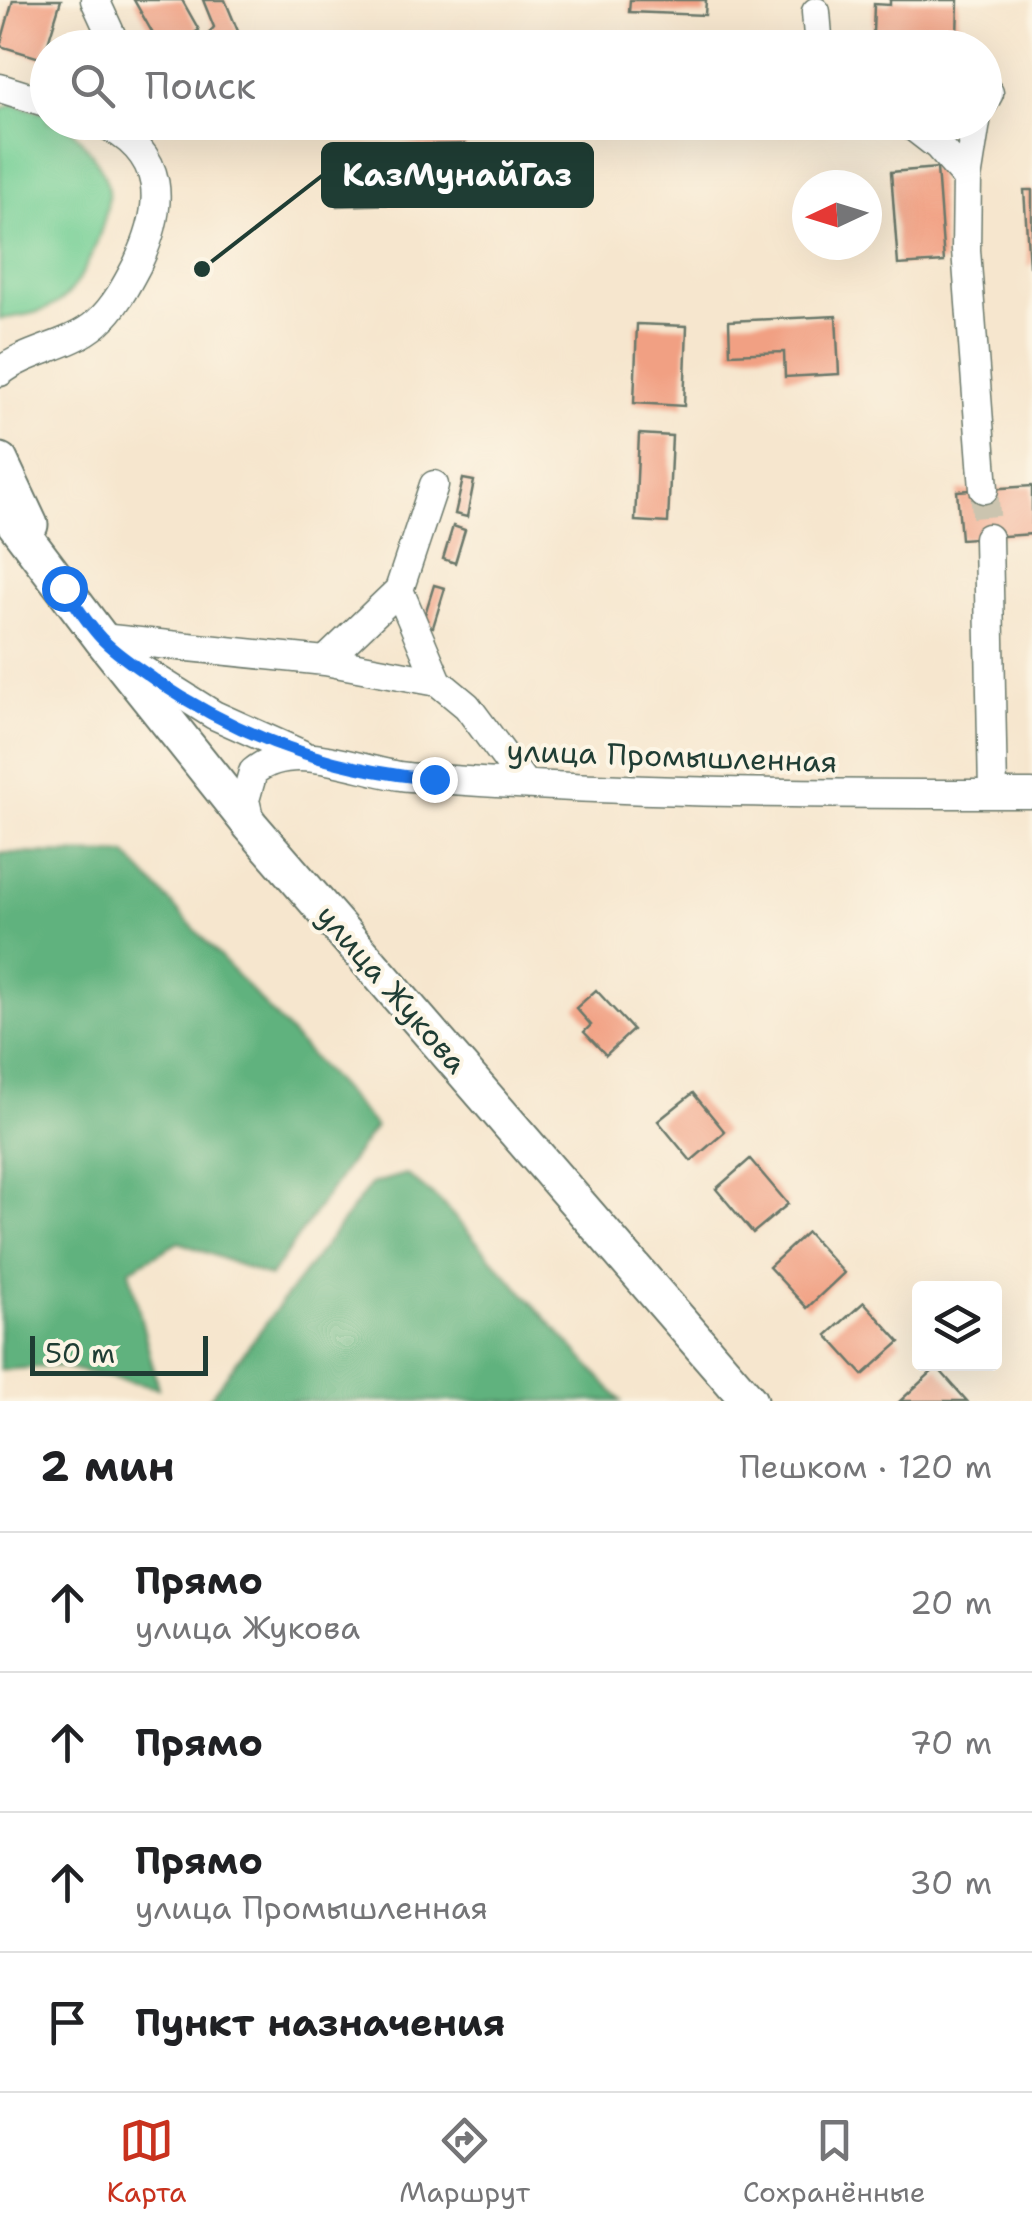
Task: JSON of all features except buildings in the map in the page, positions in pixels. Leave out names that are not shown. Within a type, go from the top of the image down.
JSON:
[{"type":"main road","name":"улица Жукова","points":[[0,461],[50,567]]},
{"type":"main road","name":"улица Жукова","points":[[0,504],[251,826],[749,1401]]},
{"type":"street","points":[[95,0],[109,30]]},
{"type":"street","points":[[816,12],[818,30]]},
{"type":"street","points":[[4,91],[30,99]]},
{"type":"street","points":[[0,372],[29,354],[73,338],[96,324],[119,298],[156,218],[156,187],[145,157],[129,140]]},
{"type":"street","points":[[930,140],[967,179]]},
{"type":"street","points":[[973,140],[967,179],[966,250],[984,489]]},
{"type":"street","points":[[0,356],[29,354]]},
{"type":"street","points":[[325,661],[400,590],[434,485]]},
{"type":"street","points":[[988,538],[993,794]]},
{"type":"street","points":[[400,590],[438,682],[466,706],[525,784]]},
{"type":"street","points":[[101,638],[325,661],[438,682]]},
{"type":"street","points":[[101,638],[148,675],[214,715],[316,760]]},
{"type":"street","name":"улица Промышленная","points":[[251,826],[245,800],[254,772],[262,764],[283,758],[402,776],[525,784],[750,794],[1032,794]]},
{"type":"green space","points":[[13,104],[30,108],[30,140],[81,140],[103,172],[108,192],[93,252],[68,294],[45,309],[0,319],[0,109]]},
{"type":"green space","points":[[0,853],[126,854],[375,1126],[270,1277],[179,1242],[129,1270],[158,1388],[58,1366],[0,1370]]},
{"type":"green space","points":[[406,1174],[439,1200],[621,1401],[207,1401],[371,1184]]},
{"type":"tunnel","points":[[984,489],[988,538]]},
{"type":"place","name":"КазМунайГаз","points":[[202,269]]},
{"type":"route","points":[[64,588],[113,649],[214,715],[316,760],[434,779]]}]
